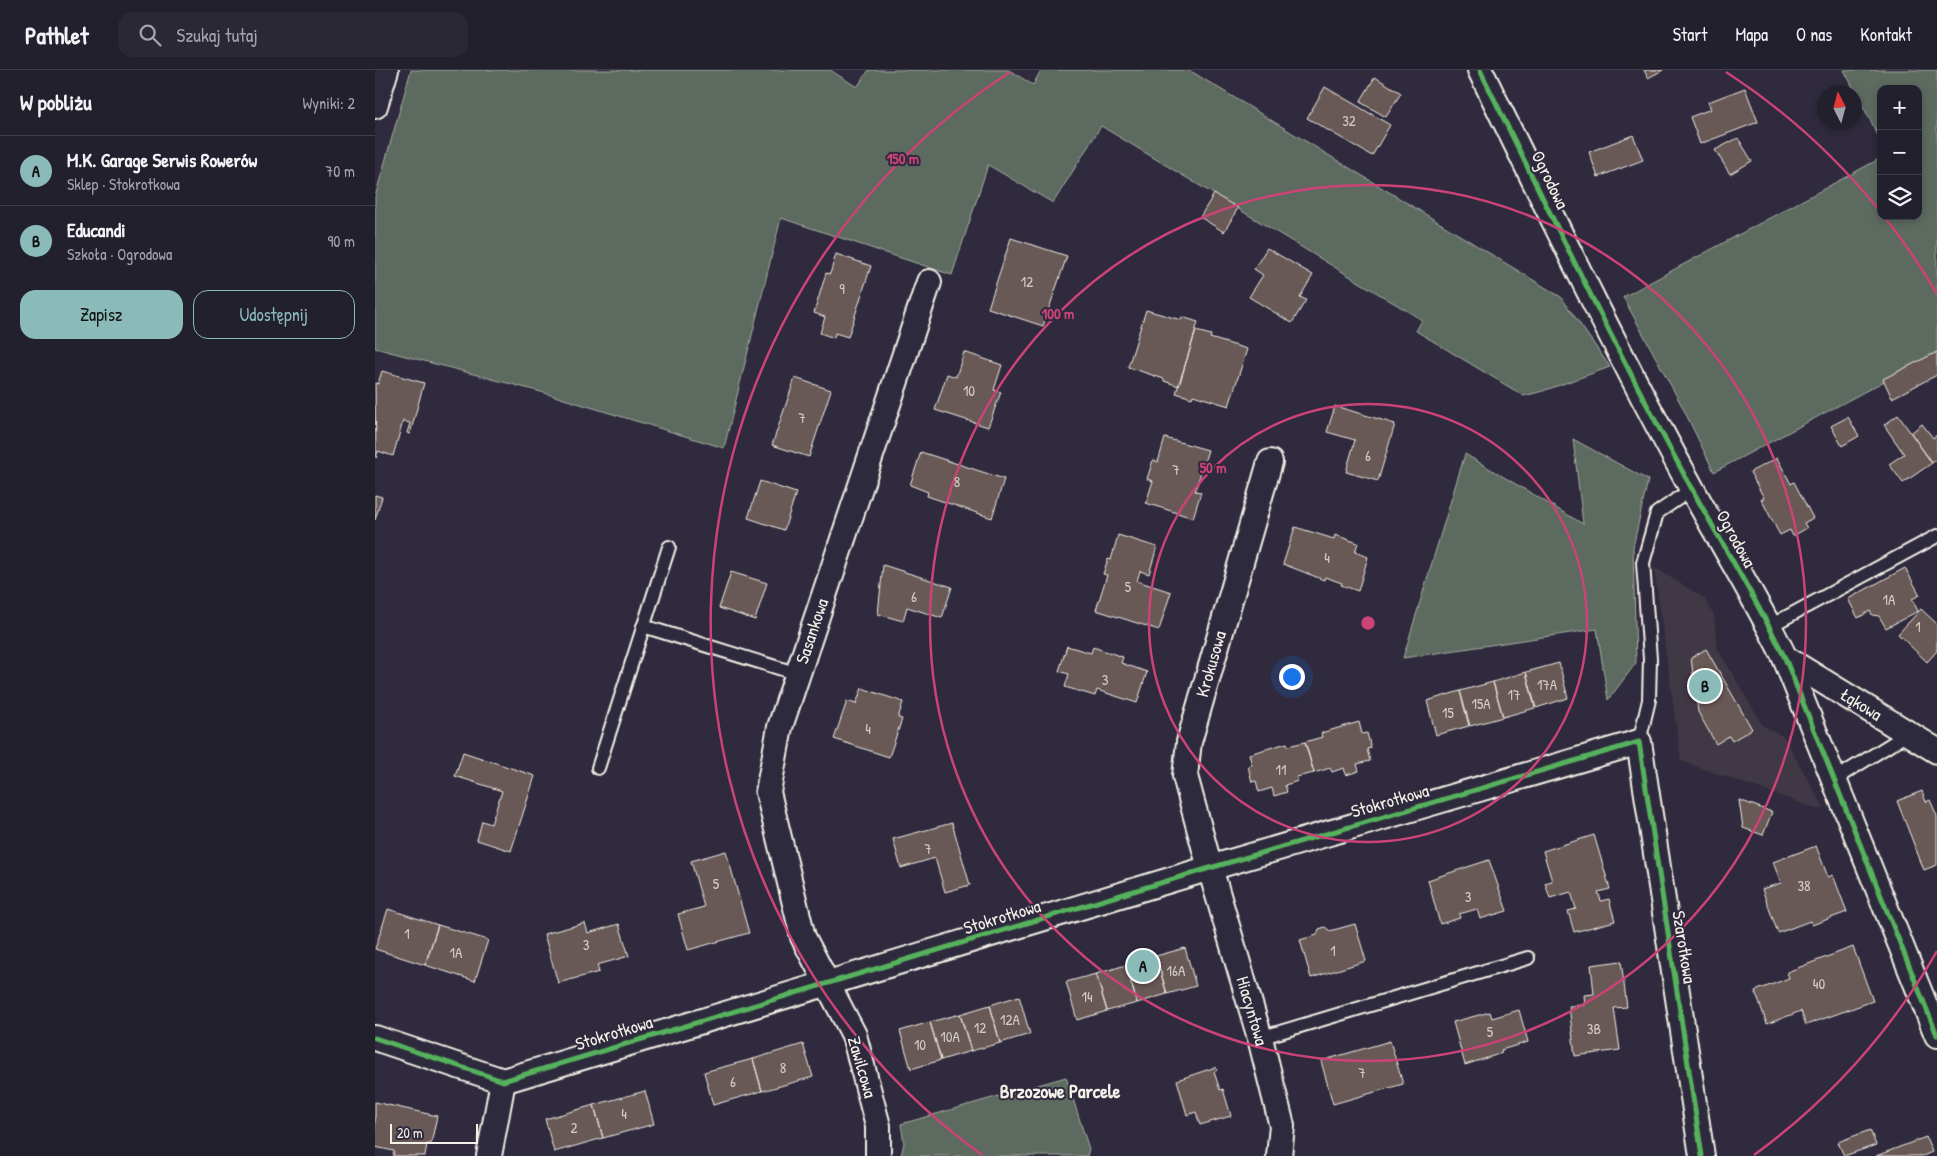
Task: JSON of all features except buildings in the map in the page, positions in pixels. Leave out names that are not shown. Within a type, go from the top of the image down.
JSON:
[{"type":"street","points":[[375,106],[386,70]]},
{"type":"street","name":"Ogrodowa","points":[[1480,70],[1589,293],[1692,489],[1785,658],[1937,1035]]},
{"type":"street","name":"Sasankowa","points":[[826,984],[803,937],[768,792],[781,727],[929,282]]},
{"type":"street","name":"Krokusowa","points":[[1210,868],[1185,776],[1189,742],[1269,462]]},
{"type":"street","name":"Łąkowa","points":[[1785,658],[1937,750]]},
{"type":"street","name":"Stokrotkowa","points":[[503,1081],[1210,868],[1639,742]]},
{"type":"street","name":"Szarotkowa","points":[[1639,742],[1702,1156]]},
{"type":"street","name":"Hiacyntowa","points":[[1210,868],[1260,1038],[1282,1126],[1279,1156]]},
{"type":"street","name":"Zawilcowa","points":[[826,984],[854,1035],[878,1126],[878,1156]]},
{"type":"street","points":[[375,1038],[503,1081],[489,1156]]},
{"type":"lane","points":[[1639,742],[1649,700],[1650,659],[1643,563],[1657,513],[1692,489]]},
{"type":"lane","points":[[1769,626],[1937,536]]},
{"type":"lane","points":[[598,768],[669,547]]},
{"type":"lane","points":[[643,626],[798,674]]},
{"type":"lane","points":[[1835,779],[1909,733]]},
{"type":"lane","points":[[1260,1038],[1527,958]]},
{"type":"shaded area","points":[[1654,567],[1704,598],[1714,615],[1717,647],[1763,726],[1784,737],[1824,808],[1820,810],[1681,761]]},
{"type":"green space","points":[[411,70],[830,70],[857,87],[869,70],[1009,70],[1033,85],[1041,70],[1189,70],[1561,297],[1610,367],[1524,396],[1416,331],[1422,320],[1101,126],[1053,203],[988,165],[952,275],[781,218],[724,448],[541,392],[375,348],[375,197]]},
{"type":"green space","points":[[1844,70],[1937,70],[1937,353],[1714,472],[1682,406],[1623,297],[1877,160],[1877,220],[1922,220],[1922,85],[1877,85],[1877,133],[1862,105],[1862,85],[1852,85]]},
{"type":"green space","points":[[1573,439],[1648,480],[1633,547],[1636,663],[1608,700],[1597,629],[1403,658],[1465,454],[1583,524]]},
{"type":"green space","points":[[1066,1077],[1089,1149],[1087,1156],[901,1156],[904,1143],[901,1124]]},
{"type":"cycle path","points":[[1480,70],[1637,386],[1785,658],[1937,1035]]},
{"type":"cycle path","points":[[375,1038],[503,1081],[1210,868],[1639,742],[1702,1156]]},
{"type":"place","name":"Educandi","points":[[1705,686]]},
{"type":"place","name":"M.K. Garage Serwis Rowerów","points":[[1143,966]]},
{"type":"district","name":"Brzozowe Parcele","points":[[1060,1091]]}]
